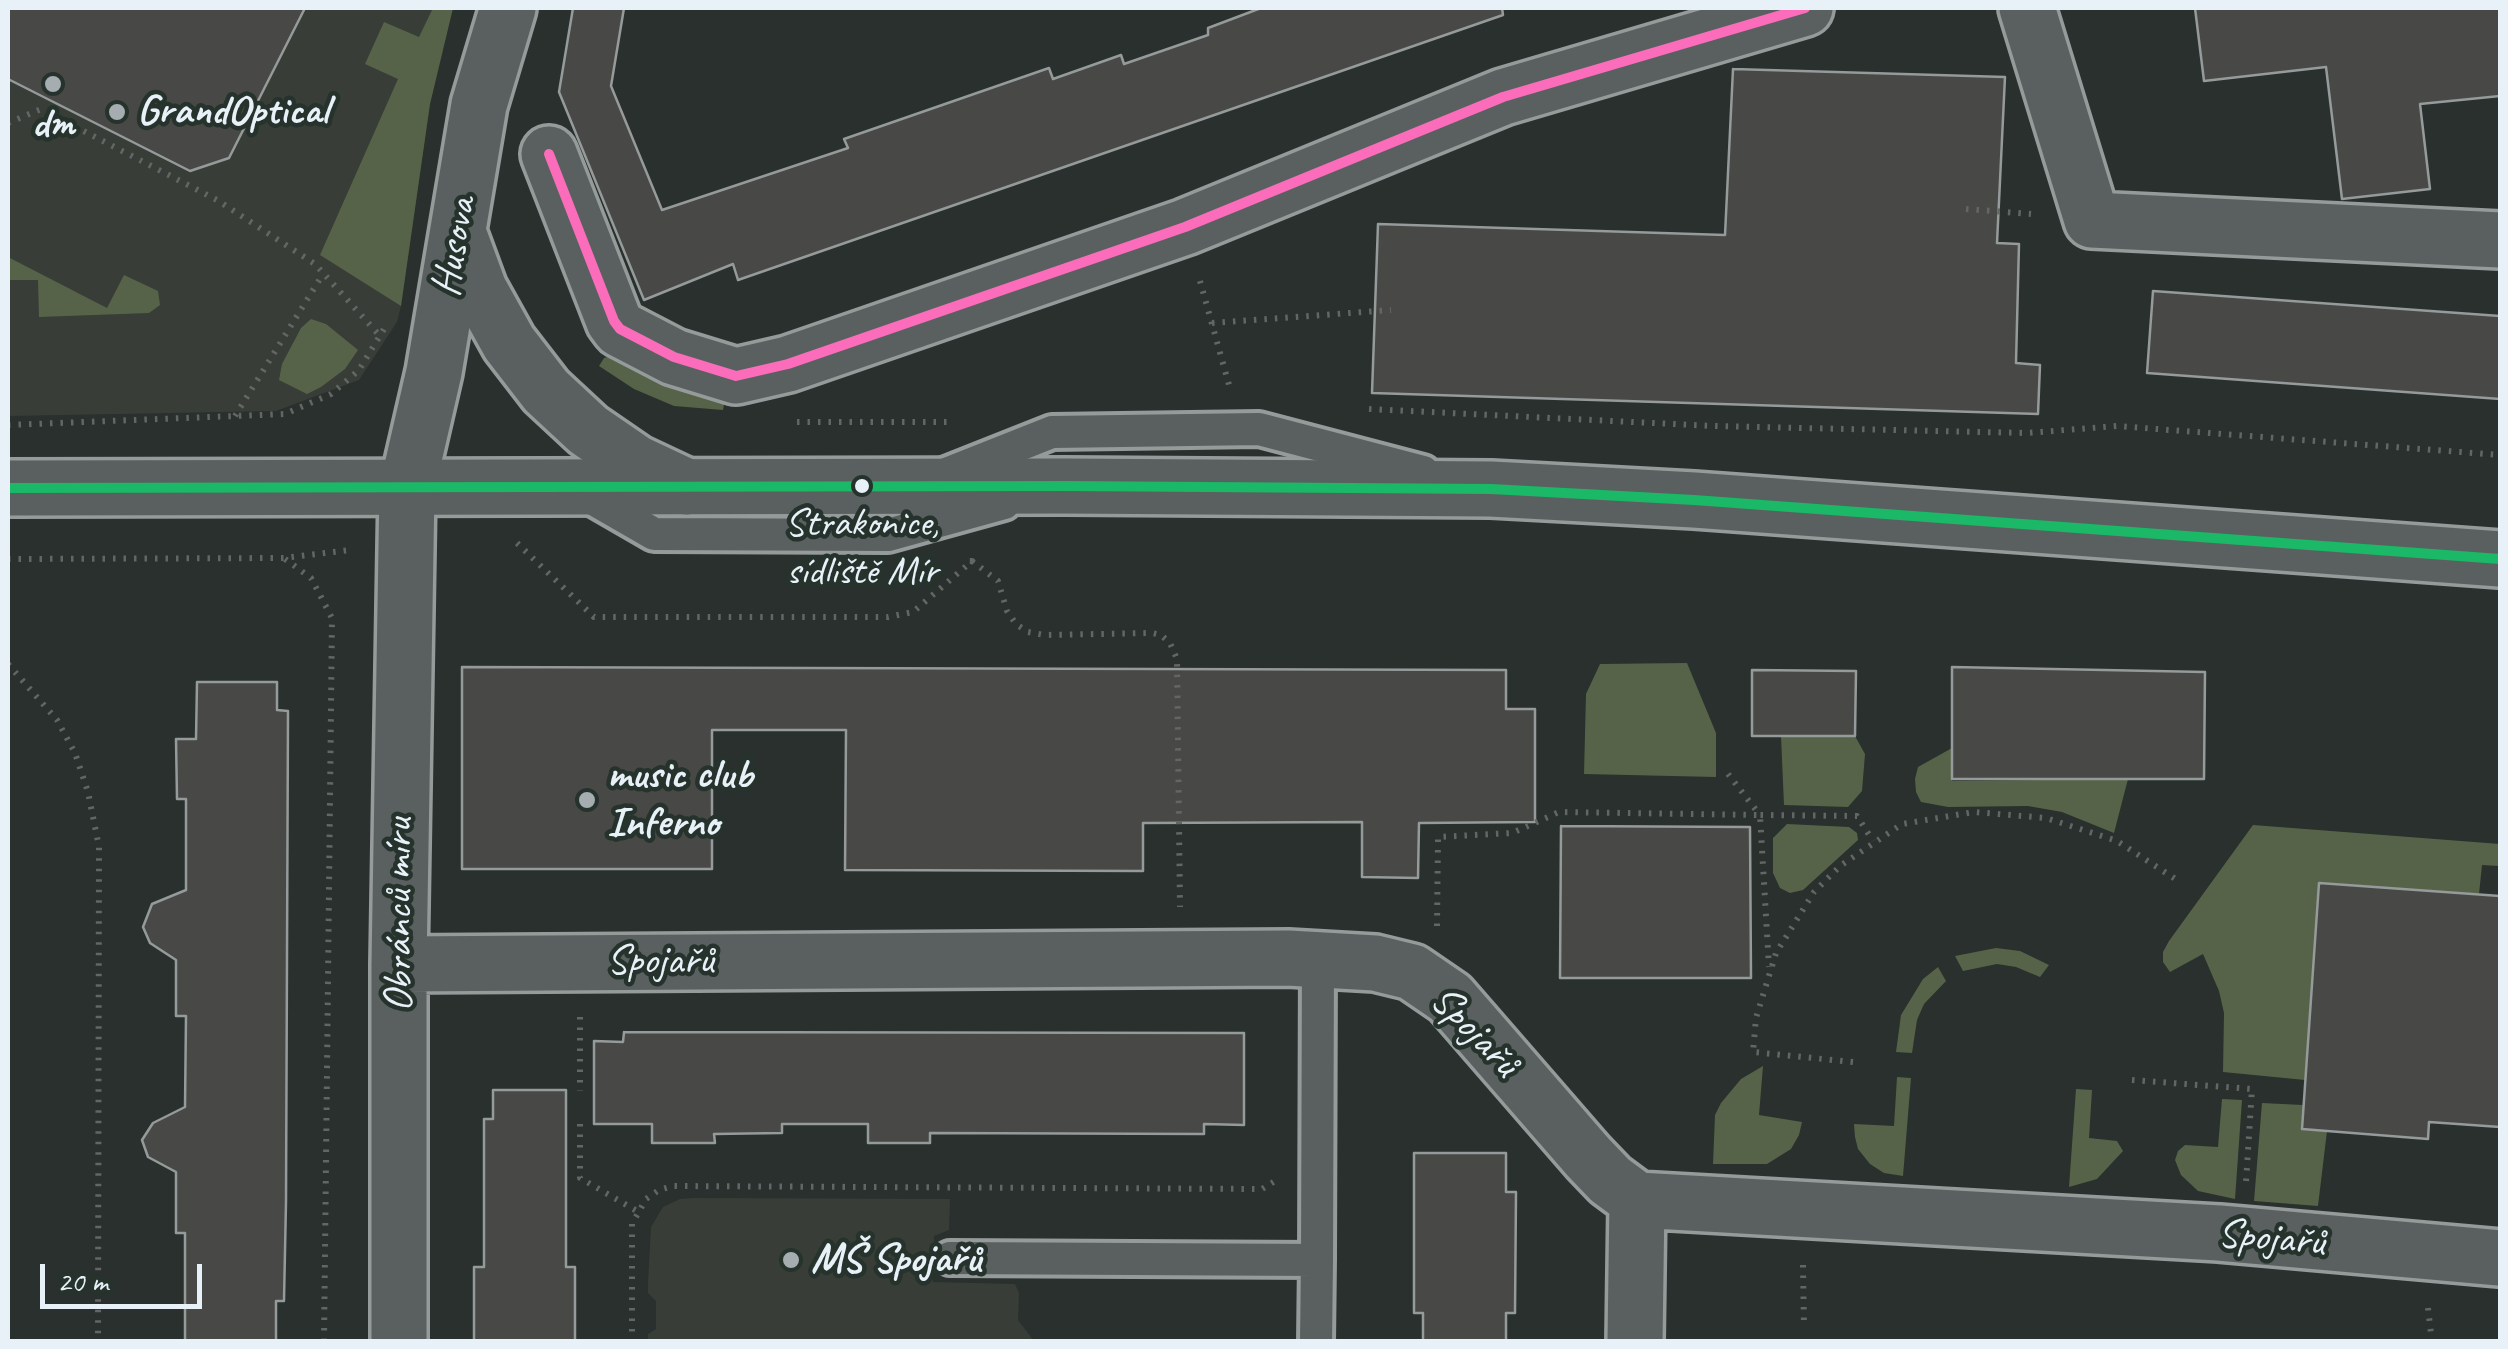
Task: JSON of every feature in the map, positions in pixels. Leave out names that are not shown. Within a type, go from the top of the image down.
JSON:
[{"type":"street","name":"Husova","points":[[406,488],[434,372],[479,105],[508,8]]},
{"type":"street","points":[[549,154],[620,329],[674,357],[736,376],[788,364],[1186,227],[1504,96],[1805,8]]},
{"type":"street","points":[[2028,8],[2092,220],[2500,240]]},
{"type":"street","points":[[457,230],[479,289],[509,343],[546,391],[588,430],[636,463],[688,487]]},
{"type":"street","points":[[8,488],[1491,489],[1694,500],[2500,559]]},
{"type":"street","name":"Obránců míru","points":[[399,1342],[406,488]]},
{"type":"street","name":"Spojařů","points":[[400,964],[1181,958],[1375,963],[1412,972],[1450,998],[1599,1169],[1637,1200],[2242,1235],[2500,1258]]},
{"type":"street","points":[[1635,1342],[1637,1200]]},
{"type":"lane","points":[[914,486],[1052,432],[1259,429],[1491,489]]},
{"type":"lane","points":[[575,488],[654,534],[888,534],[1065,486]]},
{"type":"lane","points":[[1316,1342],[1318,959]]},
{"type":"lane","points":[[950,1258],[1317,1260]]},
{"type":"path","points":[[8,123],[41,109],[217,200],[324,274],[380,335],[358,370],[331,394],[285,414],[8,425]]},
{"type":"path","points":[[1186,227],[1232,396]]},
{"type":"path","points":[[234,418],[324,274]]},
{"type":"path","points":[[1212,323],[1391,310]]},
{"type":"path","points":[[1359,408],[1812,428],[2027,433],[2117,426],[2500,455]]},
{"type":"path","points":[[794,422],[959,420]]},
{"type":"path","points":[[517,543],[594,617],[888,617],[913,612],[972,561]]},
{"type":"path","points":[[8,559],[284,558],[311,578],[332,618],[324,1342]]},
{"type":"path","points":[[956,562],[972,561],[998,581],[1007,611],[1028,632],[1152,633],[1161,634],[1170,643],[1177,669],[1181,958]]},
{"type":"path","points":[[8,664],[57,720],[75,753],[99,847],[98,1342]]},
{"type":"path","points":[[8,676],[20,674]]},
{"type":"path","points":[[1728,774],[1760,816],[1769,974]]},
{"type":"path","points":[[1437,929],[1438,838],[1512,833],[1559,812],[1857,816],[1873,841]]},
{"type":"path","points":[[1853,1062],[1753,1052],[1756,1018],[1769,974],[1793,922],[1814,892],[1840,866],[1902,824],[1937,816],[2010,812],[2046,818],[2117,842],[2180,882]]},
{"type":"path","points":[[580,1007],[580,1090]]},
{"type":"path","points":[[2132,1080],[2252,1088],[2242,1235]]},
{"type":"path","points":[[580,1124],[580,1178],[637,1210]]},
{"type":"path","points":[[632,1342],[632,1224],[637,1210],[658,1190],[673,1186],[1262,1189],[1278,1179],[1282,1169]]},
{"type":"path","points":[[1802,1256],[1804,1328]]},
{"type":"shaded area","points":[[8,8],[453,8],[430,104],[397,322],[359,380],[276,411],[8,416]]},
{"type":"shaded area","name":"MŠ Spojařů","points":[[693,1198],[950,1199],[949,1230],[934,1236],[933,1282],[1015,1284],[1019,1293],[1018,1320],[1034,1341],[648,1341],[648,1334],[656,1329],[656,1301],[648,1293],[651,1227],[663,1207]]},
{"type":"green space","points":[[433,8],[453,8],[430,104],[401,306],[320,255],[398,79],[365,64],[384,22],[419,37]]},
{"type":"green space","points":[[8,257],[107,308],[124,275],[158,291],[160,305],[149,313],[39,317],[38,280],[8,280]]},
{"type":"green space","points":[[311,319],[326,324],[358,350],[345,369],[307,394],[279,380],[282,364],[301,328]]},
{"type":"green space","points":[[614,355],[727,388],[723,410],[674,406],[634,389],[599,366],[604,358]]},
{"type":"green space","points":[[1687,663],[1716,733],[1716,777],[1584,774],[1586,694],[1600,664]]},
{"type":"green space","points":[[1781,736],[1855,736],[1865,754],[1862,791],[1848,807],[1784,805]]},
{"type":"green space","points":[[1952,748],[1952,781],[2128,779],[2114,833],[2062,812],[2028,806],[1948,807],[1921,802],[1916,792],[1918,767]]},
{"type":"green space","points":[[1787,824],[1849,827],[1857,833],[1858,840],[1803,890],[1790,893],[1780,888],[1773,873],[1773,838]]},
{"type":"green space","points":[[2253,825],[2500,844],[2500,866],[2482,865],[2479,894],[2319,884],[2305,1080],[2223,1072],[2224,1013],[2203,954],[2170,972],[2163,962],[2169,941]]},
{"type":"green space","points":[[1996,948],[2020,951],[2049,965],[2040,977],[1997,964],[1963,971],[1955,956]]},
{"type":"green space","points":[[1938,967],[1946,981],[1924,1004],[1912,1053],[1896,1052],[1901,1015],[1923,979]]},
{"type":"green space","points":[[1763,1066],[1759,1115],[1802,1122],[1799,1135],[1791,1149],[1767,1164],[1713,1164],[1715,1115],[1721,1103],[1741,1079]]},
{"type":"green space","points":[[1897,1077],[1911,1078],[1903,1176],[1884,1173],[1870,1164],[1858,1149],[1854,1124],[1894,1126]]},
{"type":"green space","points":[[2076,1089],[2092,1090],[2089,1138],[2117,1141],[2123,1151],[2097,1179],[2069,1187]]},
{"type":"green space","points":[[2222,1099],[2242,1100],[2235,1199],[2198,1191],[2181,1175],[2175,1160],[2185,1145],[2218,1147]]},
{"type":"green space","points":[[2262,1103],[2303,1105],[2302,1129],[2327,1131],[2318,1206],[2254,1201]]},
{"type":"building","points":[[8,8],[305,8],[229,158],[190,171],[8,79]]},
{"type":"building","points":[[573,8],[624,8],[611,86],[662,210],[848,148],[844,139],[1049,68],[1053,79],[1121,55],[1124,64],[1208,35],[1208,28],[1261,8],[1502,8],[1503,15],[738,280],[733,264],[644,300],[559,92]]},
{"type":"building","points":[[2195,8],[2500,8],[2500,96],[2420,104],[2430,189],[2342,199],[2326,67],[2204,81]]},
{"type":"building","points":[[1733,69],[2005,77],[1997,243],[2019,244],[2016,363],[2040,365],[2038,414],[1372,393],[1378,224],[1725,235]]},
{"type":"building","points":[[2153,291],[2500,316],[2500,399],[2147,373]]},
{"type":"building","points":[[462,667],[1506,670],[1506,709],[1535,709],[1535,822],[1419,823],[1418,878],[1362,877],[1362,822],[1143,823],[1143,871],[845,870],[846,730],[712,730],[712,869],[462,869]]},
{"type":"building","points":[[1952,667],[2205,672],[2204,779],[1952,779]]},
{"type":"building","points":[[1752,670],[1856,671],[1855,736],[1752,736]]},
{"type":"building","points":[[197,682],[277,682],[277,710],[288,711],[286,1202],[284,1301],[276,1301],[276,1342],[185,1342],[185,1233],[176,1233],[176,1172],[148,1157],[142,1140],[153,1123],[185,1107],[186,1016],[176,1016],[176,960],[150,943],[143,927],[152,904],[186,890],[186,799],[177,799],[176,739],[196,739]]},
{"type":"building","points":[[1561,826],[1750,827],[1751,978],[1560,978]]},
{"type":"building","points":[[2319,883],[2500,896],[2500,1127],[2429,1122],[2428,1139],[2302,1129]]},
{"type":"building","points":[[624,1032],[1244,1033],[1244,1125],[1204,1124],[1204,1134],[930,1133],[930,1143],[868,1143],[868,1124],[782,1124],[782,1133],[714,1134],[715,1143],[652,1143],[652,1124],[594,1124],[594,1041],[623,1042]]},
{"type":"building","points":[[493,1090],[566,1090],[566,1267],[575,1267],[575,1342],[474,1342],[474,1267],[484,1267],[484,1119],[493,1119]]},
{"type":"building","points":[[1414,1153],[1506,1153],[1506,1192],[1516,1192],[1515,1313],[1506,1313],[1506,1342],[1423,1342],[1423,1313],[1414,1313]]},
{"type":"transit line","points":[[549,154],[620,329],[674,357],[736,376],[788,364],[1185,227],[1503,97],[1805,8]]},
{"type":"transit line","points":[[8,488],[1491,489],[1694,500],[2500,559]]},
{"type":"place","name":"dm","points":[[53,84]]},
{"type":"place","name":"GrandOptical","points":[[117,112]]},
{"type":"place","name":"Strakonice, sídliště Mír","points":[[862,486]]},
{"type":"place","name":"music club Inferno","points":[[587,800]]},
{"type":"place","name":"MŠ Spojařů","points":[[791,1260]]}]
